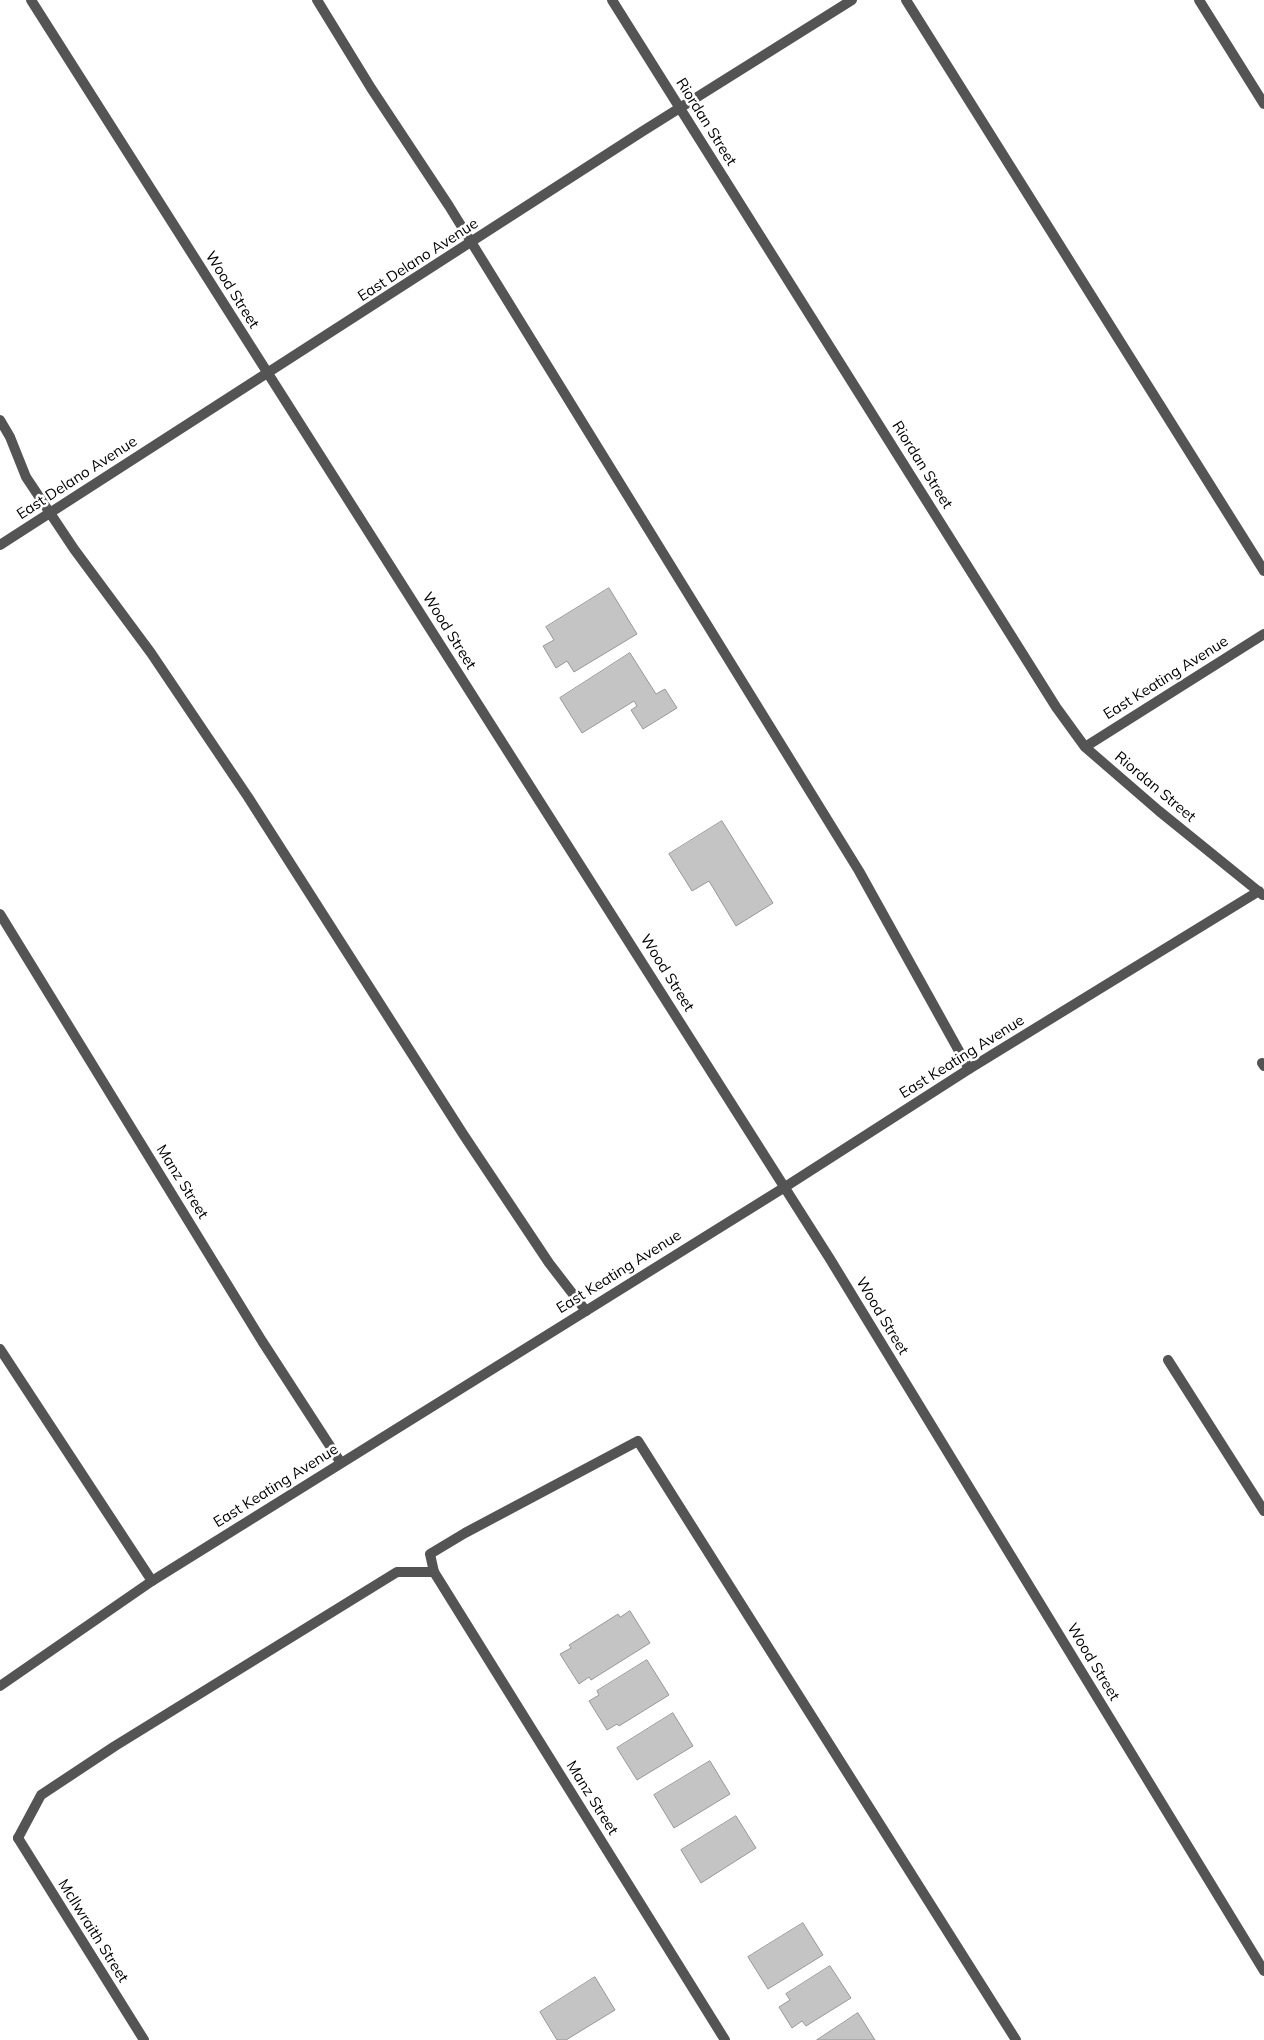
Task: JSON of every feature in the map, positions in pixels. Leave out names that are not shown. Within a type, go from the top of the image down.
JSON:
[{"type":"street","name":"Wood Street","points":[[31,0],[785,1187],[1264,1971]]},
{"type":"street","points":[[317,0],[371,88],[449,206],[859,871],[969,1069]]},
{"type":"street","name":"Riordan Street","points":[[612,0],[1056,707],[1085,747],[1159,811],[1261,893]]},
{"type":"street","name":"East Delano Avenue","points":[[0,545],[680,108],[852,0]]},
{"type":"street","points":[[906,0],[1264,571]]},
{"type":"street","points":[[1199,0],[1264,104]]},
{"type":"street","points":[[0,420],[10,437],[26,477],[167,677],[248,797],[338,941],[469,1142],[549,1263],[586,1311]]},
{"type":"street","name":"East Keating Avenue","points":[[1085,747],[1264,634]]},
{"type":"street","name":"East Keating Avenue","points":[[0,1686],[152,1581],[785,1187],[969,1069],[1261,893]]},
{"type":"street","name":"Manz Street","points":[[0,914],[262,1341],[341,1463]]},
{"type":"street","points":[[0,1349],[152,1581]]},
{"type":"street","points":[[1168,1360],[1264,1511]]},
{"type":"street","points":[[434,1572],[430,1554],[465,1533],[638,1441],[1016,2040]]},
{"type":"street","name":"McIlwraith Street","points":[[144,2040],[18,1838],[42,1795],[115,1746],[398,1572],[434,1572]]},
{"type":"street","name":"Manz Street","points":[[434,1572],[725,2040]]},
{"type":"building","points":[[609,588],[637,634],[574,672],[567,661],[556,668],[543,646],[554,640],[546,627]]},
{"type":"building","points":[[630,653],[656,694],[665,689],[677,708],[643,729],[631,710],[637,706],[634,701],[582,733],[560,698]]},
{"type":"building","points":[[722,821],[773,903],[736,926],[709,881],[692,891],[669,854]]},
{"type":"building","points":[[630,1611],[650,1643],[591,1680],[589,1677],[579,1684],[560,1654],[571,1648],[569,1645],[618,1614],[620,1617]]},
{"type":"building","points":[[647,1660],[669,1695],[619,1726],[617,1724],[607,1730],[589,1701],[599,1695],[597,1691]]},
{"type":"building","points":[[673,1713],[693,1746],[637,1780],[617,1748]]},
{"type":"building","points":[[710,1761],[730,1794],[674,1828],[654,1795]]},
{"type":"building","points":[[736,1816],[756,1848],[701,1883],[681,1850]]},
{"type":"building","points":[[803,1923],[823,1955],[768,1989],[748,1957]]},
{"type":"building","points":[[830,1966],[851,1998],[806,2026],[802,2021],[792,2028],[779,2007],[790,2000],[786,1994]]},
{"type":"building","points":[[595,1977],[615,2010],[566,2040],[557,2040],[540,2012]]},
{"type":"building","points":[[858,2013],[875,2040],[817,2040]]}]
